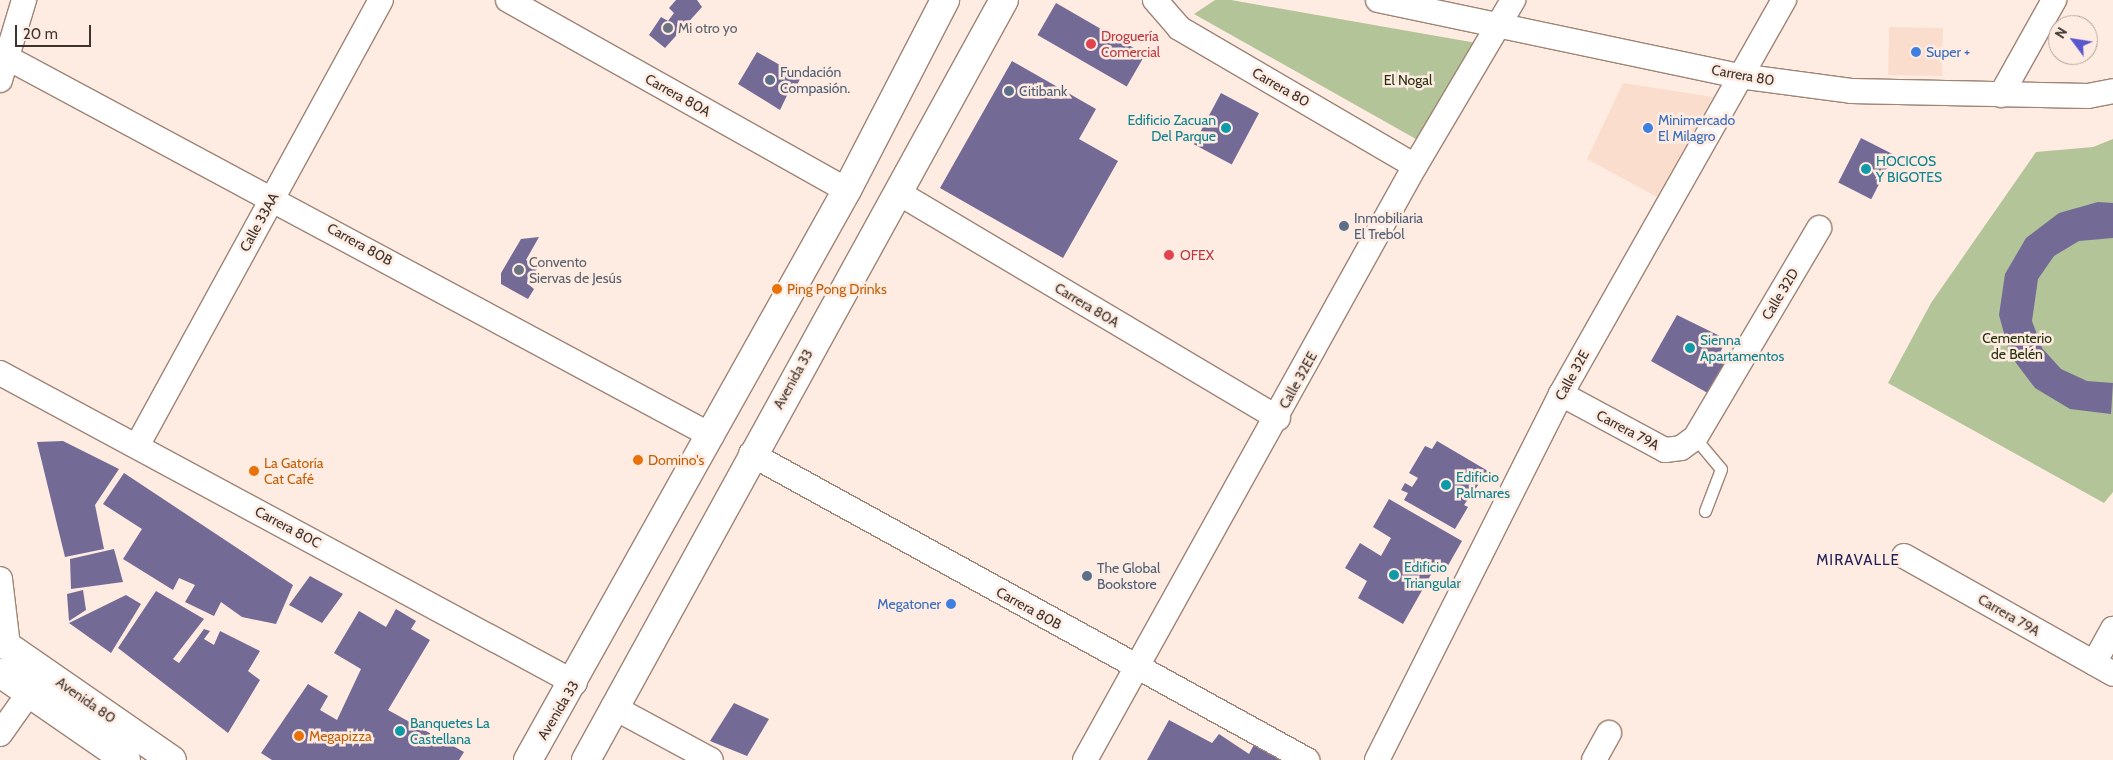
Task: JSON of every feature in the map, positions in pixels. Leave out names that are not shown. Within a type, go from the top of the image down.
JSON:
[{"type":"main road","name":"Avenida 33","points":[[528,760],[575,683],[847,190],[945,0]]},
{"type":"main road","name":"Avenida 33","points":[[586,760],[613,706],[751,454],[1004,0]]},
{"type":"main road","name":"Avenida 80","points":[[4,643],[172,760]]},
{"type":"main road","name":"Avenida 80","points":[[0,673],[126,760]]},
{"type":"street","points":[[0,80],[24,0]]},
{"type":"street","name":"Calle 33AA","points":[[137,446],[272,197],[382,0]]},
{"type":"street","name":"Carrera 80A","points":[[508,0],[847,190]]},
{"type":"street","name":"Carrera 80","points":[[1155,0],[1179,28],[1415,166]]},
{"type":"street","name":"Carrera 80","points":[[1378,0],[1739,76],[1851,91],[2088,96],[2113,91]]},
{"type":"street","name":"Calle 32EE","points":[[1085,760],[1278,418],[1415,166],[1513,0]]},
{"type":"street","name":"Calle 32E","points":[[1377,760],[1561,394],[1739,76],[1784,0]]},
{"type":"street","points":[[2001,95],[2054,0]]},
{"type":"street","name":"Carrera 80B","points":[[6,57],[272,197],[712,436]]},
{"type":"street","name":"Carrera 80A","points":[[897,192],[1278,418]]},
{"type":"street","name":"Calle 32D","points":[[1695,438],[1819,228]]},
{"type":"street","name":"Carrera 80C","points":[[0,373],[575,683]]},
{"type":"street","name":"Carrera 79A","points":[[1561,394],[1666,450],[1681,448],[1695,438]]},
{"type":"street","name":"Carrera 80B","points":[[751,454],[1307,760]]},
{"type":"street","name":"Carrera 79A","points":[[1904,556],[2104,669]]},
{"type":"street","points":[[0,579],[4,643]]},
{"type":"street","points":[[2104,669],[2113,629]]},
{"type":"street","points":[[0,734],[29,693]]},
{"type":"street","points":[[613,706],[711,760]]},
{"type":"street","points":[[1594,760],[1609,733]]},
{"type":"lane","points":[[1695,438],[1721,469],[1705,511]]},
{"type":"shaded area","name":"Super +","points":[[1889,27],[1943,28],[1942,76],[1888,75]]},
{"type":"shaded area","name":"Minimercado El Milagro","points":[[1623,83],[1713,97],[1657,197],[1587,159]]},
{"type":"green space","name":"El Nogal","points":[[1215,0],[1231,0],[1488,45],[1423,143],[1194,14]]},
{"type":"green space","name":"Cementerio de Belén","points":[[2113,139],[2113,492],[2104,503],[1888,383],[1931,303],[2036,152],[2093,147]]},
{"type":"building","name":"Mi otro yo","points":[[676,0],[697,0],[702,7],[665,48],[649,35],[661,17],[668,21],[674,13],[669,8]]},
{"type":"building","name":"Droguería Comercial","points":[[1056,3],[1145,54],[1127,87],[1038,35]]},
{"type":"building","name":"Fundación Compasión.","points":[[757,52],[801,77],[797,85],[793,83],[780,110],[738,84]]},
{"type":"building","points":[[1012,61],[1096,109],[1079,139],[1118,161],[1063,258],[940,188]]},
{"type":"building","name":"Edificio Zacuan Del Parque","points":[[1221,93],[1259,113],[1232,164],[1194,144]]},
{"type":"building","name":"HOCICOS Y BIGOTES","points":[[1861,138],[1894,155],[1871,199],[1838,183]]},
{"type":"building","points":[[2098,202],[2113,203],[2113,238],[2079,241],[2054,256],[2038,279],[2032,321],[2042,348],[2061,369],[2087,381],[2113,383],[2111,414],[2070,409],[2035,388],[2010,355],[1999,315],[2005,274],[2026,238],[2059,213]]},
{"type":"building","name":"Convento Siervas de Jesús","points":[[539,237],[526,260],[538,267],[528,284],[534,289],[528,299],[501,284],[501,273],[521,239]]},
{"type":"building","name":"Sienna Apartamentos","points":[[1677,315],[1726,339],[1718,358],[1732,365],[1713,396],[1651,361]]},
{"type":"building","points":[[63,441],[119,469],[95,505],[104,549],[65,557],[37,442]]},
{"type":"building","name":"Edificio Palmares","points":[[1437,441],[1488,471],[1464,505],[1468,507],[1455,529],[1404,500],[1408,493],[1401,490],[1405,483],[1412,487],[1418,478],[1409,473],[1425,446],[1432,449]]},
{"type":"building","points":[[124,473],[293,585],[276,624],[242,617],[221,602],[214,616],[185,602],[195,585],[179,578],[173,590],[123,559],[142,529],[103,504]]},
{"type":"building","name":"Edificio Triangular","points":[[1389,499],[1462,541],[1446,569],[1437,564],[1403,624],[1358,598],[1367,581],[1345,568],[1360,543],[1381,556],[1391,538],[1373,527]]},
{"type":"building","points":[[114,549],[123,582],[71,589],[70,559]]},
{"type":"building","points":[[310,576],[343,594],[322,623],[289,605]]},
{"type":"building","points":[[83,590],[86,610],[69,621],[67,594]]},
{"type":"building","points":[[156,591],[204,619],[173,659],[179,663],[204,629],[210,631],[204,639],[214,645],[220,631],[260,651],[248,671],[260,680],[228,733],[118,648]]},
{"type":"building","points":[[126,595],[141,604],[111,653],[69,623]]},
{"type":"building","points":[[396,609],[416,621],[411,629],[430,640],[388,710],[464,752],[459,760],[272,760],[261,753],[308,684],[328,696],[320,710],[337,720],[361,669],[334,653],[359,611],[386,627]]},
{"type":"building","points":[[734,703],[769,719],[747,756],[710,741]]},
{"type":"building","points":[[1169,720],[1212,743],[1219,734],[1249,754],[1256,741],[1293,760],[1147,760]]},
{"type":"place","name":"Mi otro yo","points":[[668,28]]},
{"type":"place","name":"Droguería Comercial","points":[[1091,44]]},
{"type":"place","name":"Super +","points":[[1916,52]]},
{"type":"place","name":"Fundación Compasión.","points":[[770,80]]},
{"type":"place","name":"Citibank","points":[[1009,91]]},
{"type":"place","name":"Edificio Zacuan Del Parque","points":[[1226,128]]},
{"type":"place","name":"Minimercado El Milagro","points":[[1648,128]]},
{"type":"place","name":"HOCICOS Y BIGOTES","points":[[1866,169]]},
{"type":"place","name":"Inmobiliaria El Trebol","points":[[1344,226]]},
{"type":"place","name":"OFEX","points":[[1169,255]]},
{"type":"place","name":"Convento Siervas de Jesús","points":[[519,270]]},
{"type":"place","name":"Ping Pong Drinks","points":[[777,289]]},
{"type":"place","name":"Sienna Apartamentos","points":[[1690,348]]},
{"type":"place","name":"Domino's","points":[[638,460]]},
{"type":"place","name":"La Gatoría Cat Café","points":[[254,471]]},
{"type":"place","name":"Edificio Palmares","points":[[1446,485]]},
{"type":"place","name":"Edificio Triangular","points":[[1394,575]]},
{"type":"place","name":"The Global Bookstore","points":[[1087,576]]},
{"type":"place","name":"Megatoner","points":[[951,604]]},
{"type":"place","name":"Banquetes La Castellana","points":[[400,731]]},
{"type":"place","name":"Megapizza","points":[[299,736]]},
{"type":"district","name":"MIRAVALLE","points":[[1858,561]]}]
